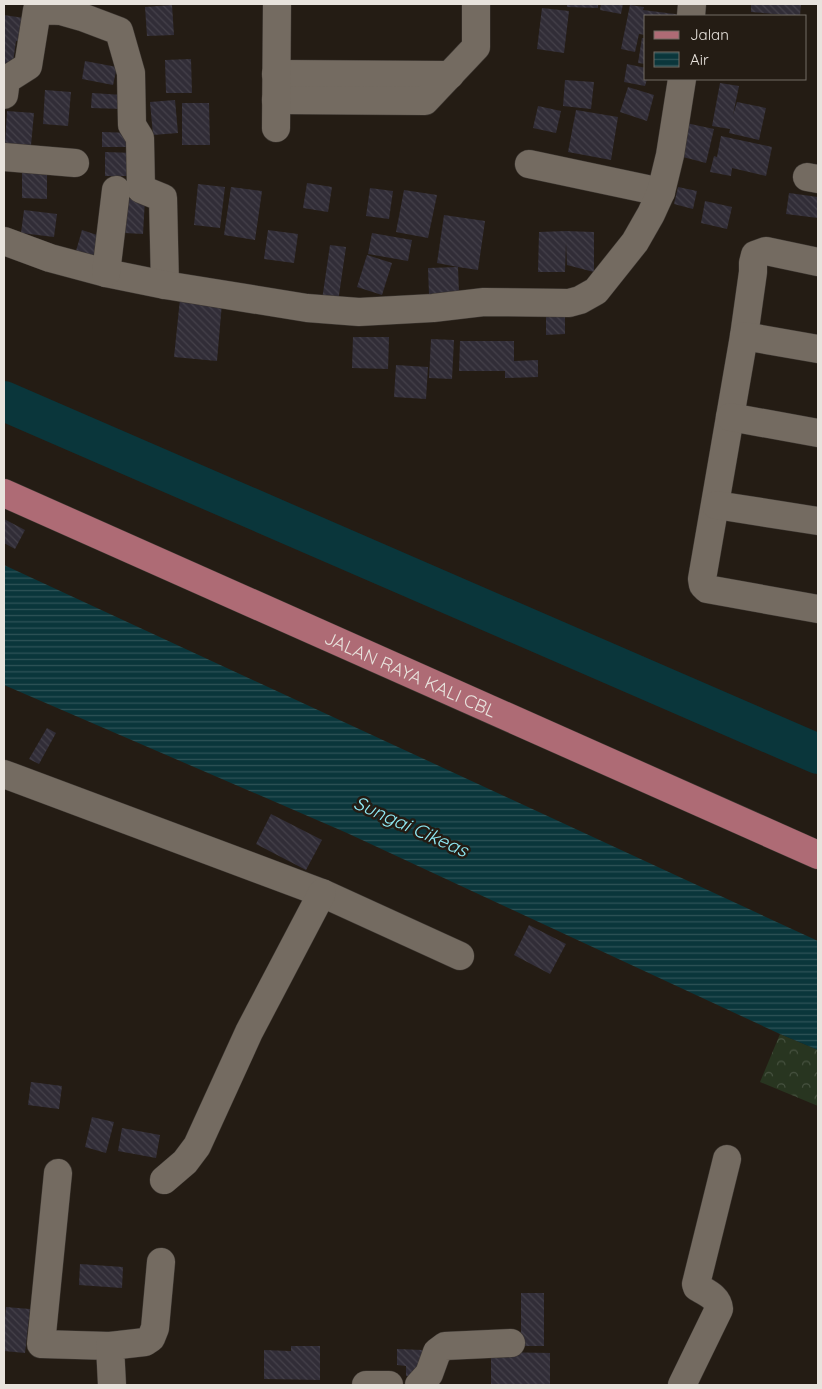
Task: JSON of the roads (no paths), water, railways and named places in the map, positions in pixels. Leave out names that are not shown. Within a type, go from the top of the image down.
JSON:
[{"type":"main road","name":"JALAN RAYA KALI CBL","points":[[4,493],[818,855]]},
{"type":"street","points":[[276,128],[277,4]]},
{"type":"street","points":[[276,87],[450,75],[476,48],[476,4]]},
{"type":"street","points":[[4,94],[6,80],[28,66],[37,10],[60,11],[82,16],[119,31],[130,73],[132,125],[140,138],[141,189],[163,198],[165,285]]},
{"type":"street","points":[[4,241],[50,258],[106,273],[165,285],[307,308],[360,312],[433,308],[484,302],[569,303],[580,300],[596,291],[616,267],[635,242],[661,192],[670,155],[682,80]]},
{"type":"street","points":[[4,157],[75,163]]},
{"type":"street","points":[[529,164],[661,192]]},
{"type":"street","points":[[106,273],[116,190]]},
{"type":"street","points":[[818,262],[766,251],[755,256],[744,336],[702,579],[707,589],[818,610]]},
{"type":"street","points":[[744,336],[818,349]]},
{"type":"street","points":[[730,417],[818,432]]},
{"type":"street","points":[[716,505],[818,521]]},
{"type":"street","points":[[4,774],[322,893],[460,956]]},
{"type":"street","points":[[164,1180],[185,1162],[196,1146],[249,1032],[322,893]]},
{"type":"street","points":[[682,1385],[718,1309],[715,1298],[697,1287],[696,1284],[727,1159]]},
{"type":"street","points":[[58,1173],[41,1344],[110,1346],[145,1342],[151,1338],[155,1328],[161,1262]]},
{"type":"street","points":[[419,1385],[429,1374],[437,1352],[445,1346],[512,1343]]},
{"type":"street","points":[[110,1346],[112,1385]]},
{"type":"street","points":[[366,1385],[389,1385]]},
{"type":"water","name":"Sungai Cikeas","points":[[4,565],[818,941],[818,1050],[347,833],[4,685]]},
{"type":"waterway","points":[[4,401],[818,754]]}]
